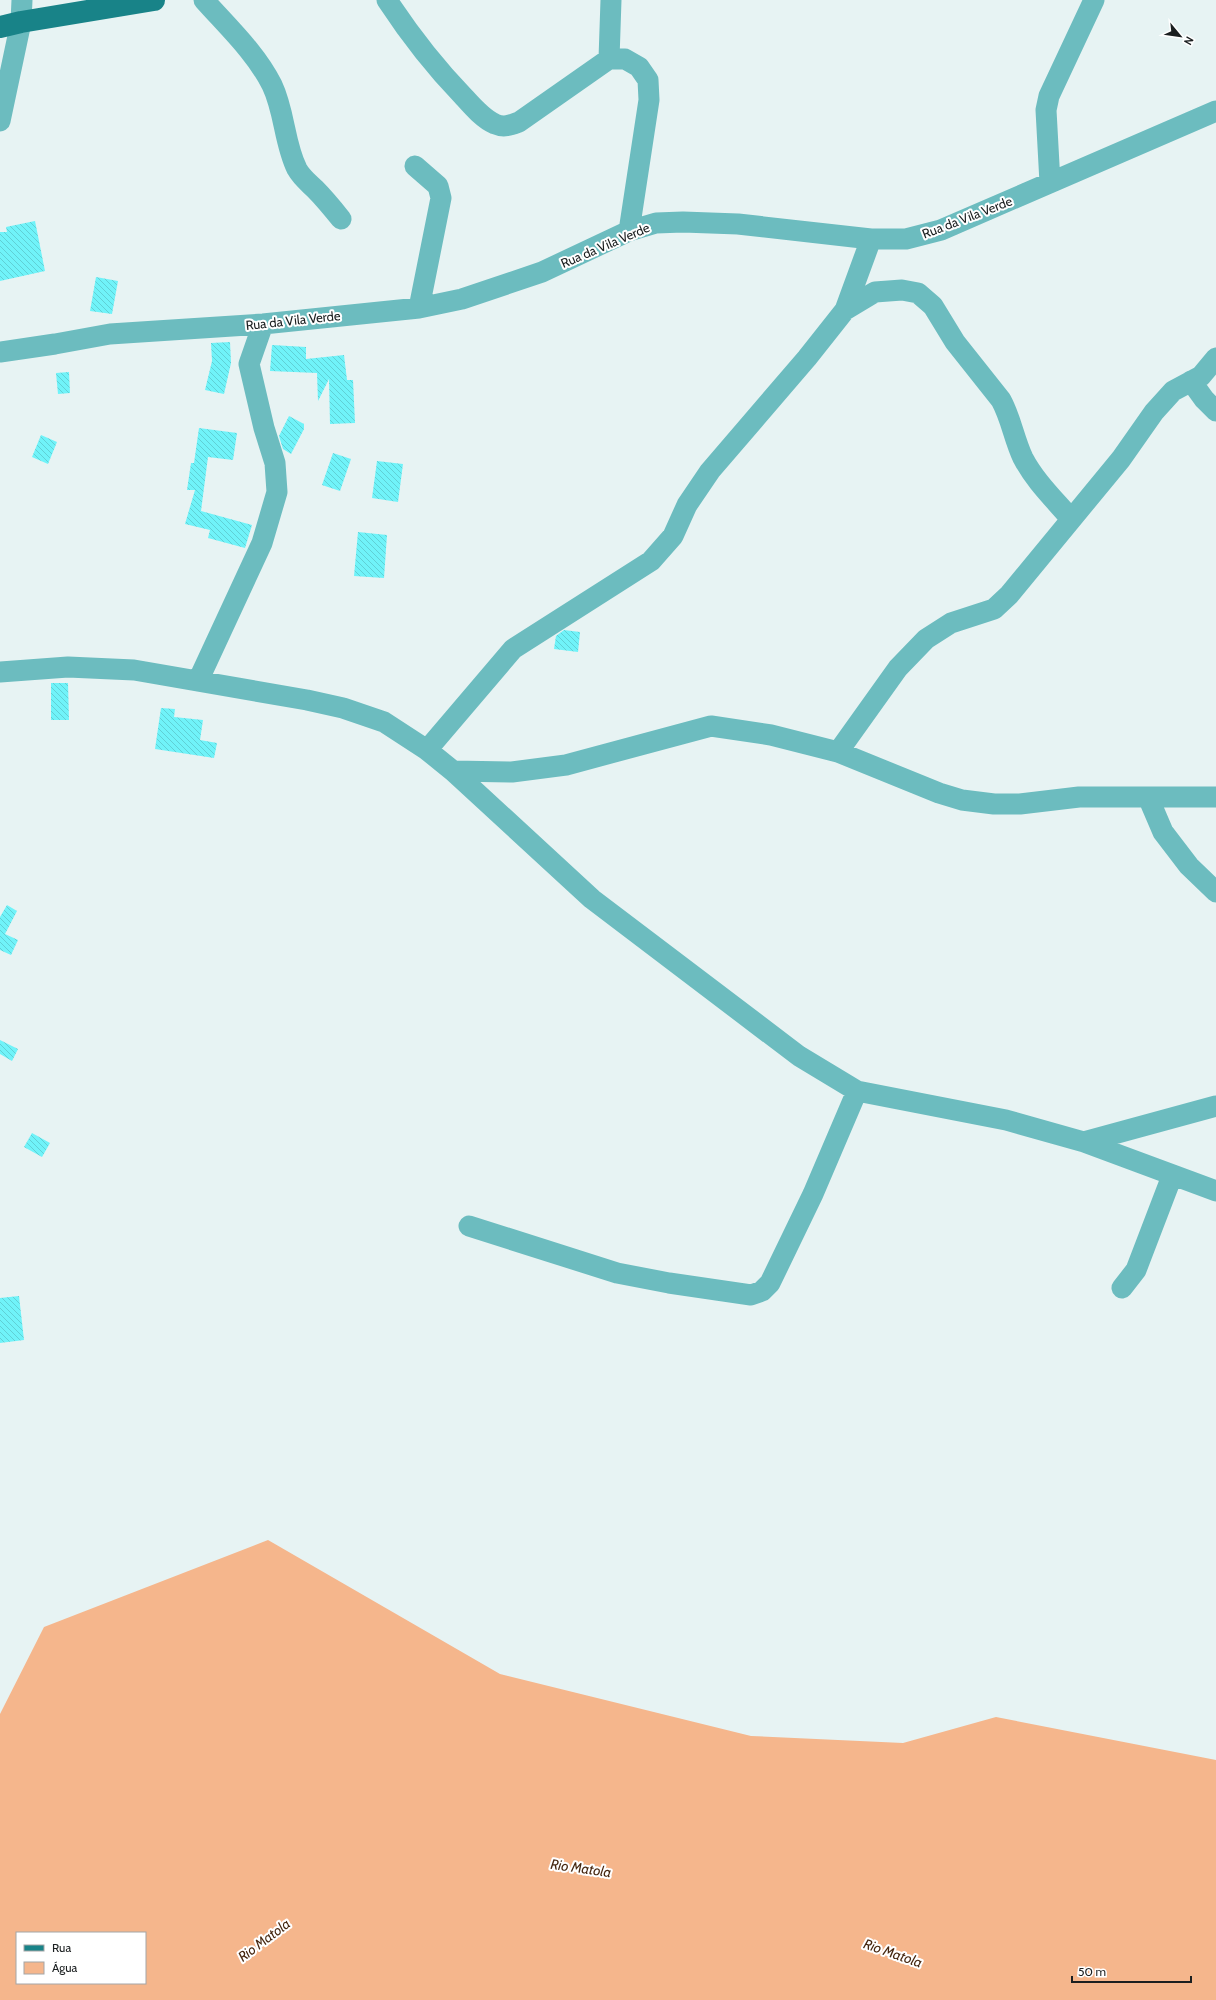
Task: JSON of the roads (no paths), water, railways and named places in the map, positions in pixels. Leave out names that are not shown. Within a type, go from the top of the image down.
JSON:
[{"type":"main road","points":[[0,27],[21,22],[154,0]]},
{"type":"street","points":[[0,121],[21,22],[22,0]]},
{"type":"street","points":[[204,0],[249,50],[271,84],[279,101],[289,146],[297,169],[305,180],[315,189],[341,219]]},
{"type":"street","points":[[388,0],[410,35],[440,73],[474,108],[495,124],[506,127],[519,122],[609,59],[625,59],[639,67],[648,80],[649,100],[630,231]]},
{"type":"street","points":[[609,59],[611,0]]},
{"type":"street","points":[[1050,183],[1046,110],[1049,96],[1094,0]]},
{"type":"street","name":"Rua da Vila Verde","points":[[0,352],[110,334],[263,324],[419,308],[462,300],[542,272],[630,231],[656,223],[683,222],[738,224],[871,239],[906,240],[940,230],[1216,111]]},
{"type":"street","points":[[414,166],[438,186],[440,198],[419,308]]},
{"type":"street","points":[[427,750],[513,649],[651,562],[673,536],[687,505],[710,471],[807,358],[845,310],[871,239]]},
{"type":"street","points":[[845,310],[875,292],[902,290],[918,293],[933,306],[955,342],[1001,400],[1007,411],[1013,434],[1023,458],[1036,479],[1071,519]]},
{"type":"street","points":[[198,681],[262,543],[277,492],[275,463],[264,428],[249,364],[263,324]]},
{"type":"street","points":[[838,752],[898,668],[922,644],[951,623],[994,609],[1009,595],[1121,459],[1154,412],[1173,391],[1200,376],[1216,358]]},
{"type":"street","points":[[1191,381],[1204,399],[1216,411]]},
{"type":"street","points":[[0,672],[68,667],[134,670],[343,708],[384,722],[427,750],[454,771],[592,899],[799,1056],[856,1091],[1006,1120],[1084,1142],[1172,1176],[1216,1191]]},
{"type":"street","points":[[454,771],[512,772],[566,765],[711,726],[771,735],[838,752],[939,793],[962,800],[994,804],[1020,804],[1079,796],[1216,797]]},
{"type":"street","points":[[1148,797],[1163,832],[1189,866],[1216,892]]},
{"type":"street","points":[[469,1226],[617,1273],[752,1296],[762,1291],[770,1283],[813,1194],[856,1091]]},
{"type":"street","points":[[1084,1142],[1216,1106]]},
{"type":"street","points":[[1122,1288],[1136,1270],[1172,1176]]},
{"type":"water","name":"Rio Matola","points":[[268,1540],[500,1674],[751,1736],[903,1743],[996,1717],[1216,1760],[1216,2000],[0,2000],[0,1714],[44,1627]]}]
